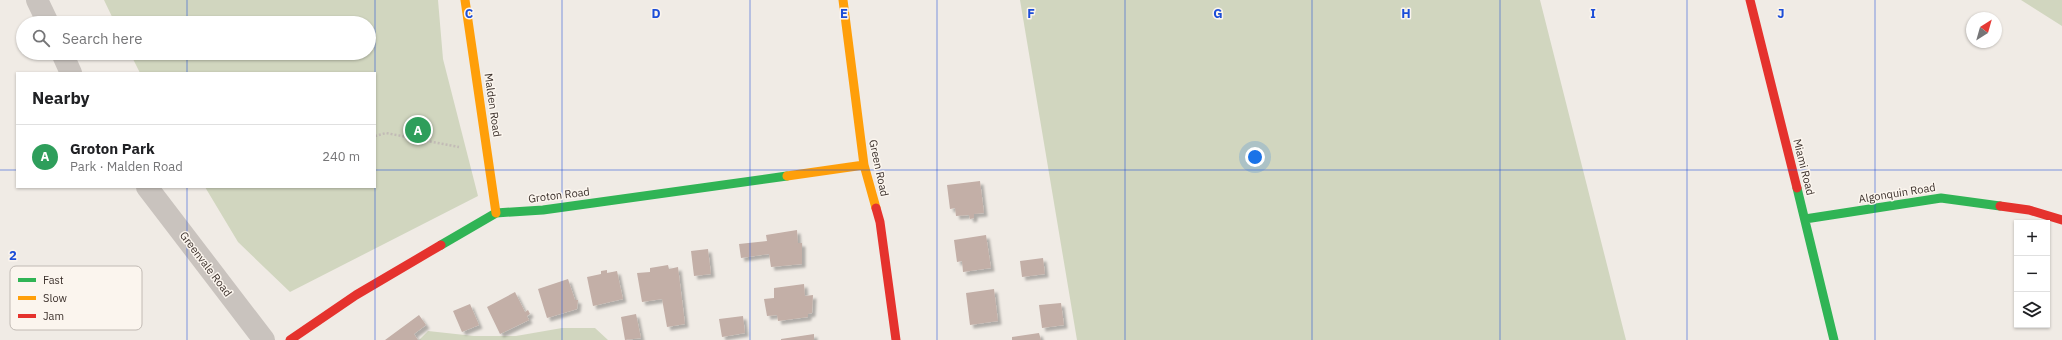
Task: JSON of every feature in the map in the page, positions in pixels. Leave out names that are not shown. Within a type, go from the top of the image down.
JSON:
[{"type":"street","points":[[37,0],[45,16]]},
{"type":"street","name":"Malden Road","points":[[465,0],[496,213]]},
{"type":"street","name":"Green Road","points":[[842,0],[864,165],[880,222],[896,340]]},
{"type":"street","name":"Miami Road","points":[[1750,0],[1834,340]]},
{"type":"street","points":[[65,60],[71,72]]},
{"type":"street","name":"Groton Road","points":[[290,340],[356,295],[496,213],[551,209],[864,165]]},
{"type":"street","name":"Greenvale Road","points":[[148,188],[264,340]]},
{"type":"street","name":"Algonquin Road","points":[[1805,219],[1941,198],[2029,210],[2062,220]]},
{"type":"path","points":[[376,136],[386,133],[459,147]]},
{"type":"green space","points":[[104,0],[438,0],[443,59],[478,196],[290,292],[238,242],[206,188],[376,188],[376,72],[140,72],[134,60],[376,60],[376,16],[112,16]]},
{"type":"green space","points":[[1020,0],[1540,0],[1626,340],[1077,340]]},
{"type":"green space","points":[[2021,0],[2062,0],[2062,26]]},
{"type":"green space","points":[[562,328],[595,328],[608,340],[419,340],[428,331],[474,336],[516,336]]},
{"type":"building","points":[[980,181],[984,213],[974,214],[974,218],[970,219],[969,215],[956,216],[955,208],[950,209],[947,185]]},
{"type":"building","points":[[797,230],[798,243],[802,243],[802,264],[771,267],[769,254],[741,258],[739,244],[767,241],[766,235]]},
{"type":"building","points":[[986,235],[991,268],[963,272],[962,261],[957,262],[954,240]]},
{"type":"building","points":[[708,249],[711,274],[694,276],[691,251]]},
{"type":"building","points":[[1043,258],[1045,274],[1022,277],[1020,261]]},
{"type":"building","points":[[668,265],[669,269],[678,267],[685,324],[667,327],[662,299],[642,302],[637,273],[650,272],[650,268]]},
{"type":"building","points":[[607,270],[607,273],[617,271],[623,299],[593,306],[587,277],[601,274],[601,271]]},
{"type":"building","points":[[568,279],[575,300],[578,300],[577,309],[547,318],[538,289]]},
{"type":"building","points":[[804,284],[805,296],[813,295],[812,313],[808,314],[808,317],[778,321],[777,315],[767,316],[764,299],[774,298],[774,288]]},
{"type":"building","points":[[994,289],[998,321],[970,325],[966,293]]},
{"type":"building","points":[[515,292],[525,312],[528,310],[530,314],[527,316],[529,320],[500,334],[487,307]]},
{"type":"building","points":[[1061,303],[1064,325],[1042,328],[1039,305]]},
{"type":"building","points":[[470,304],[479,325],[462,332],[453,311]]},
{"type":"building","points":[[636,314],[641,338],[625,340],[621,317]]},
{"type":"building","points":[[419,315],[426,325],[414,334],[418,340],[385,340]]},
{"type":"building","points":[[743,316],[745,333],[722,337],[719,319]]},
{"type":"building","points":[[1039,333],[1041,340],[1012,340],[1012,337]]},
{"type":"building","points":[[814,334],[814,340],[781,340],[781,339]]},
{"type":"traffic: fast","points":[[441,245],[496,213],[543,210],[787,176]]},
{"type":"traffic: fast","points":[[1797,188],[1834,340]]},
{"type":"traffic: fast","points":[[1805,219],[1941,198],[2000,206]]},
{"type":"traffic: slow","points":[[465,0],[496,213]]},
{"type":"traffic: slow","points":[[843,0],[864,165],[876,208]]},
{"type":"traffic: slow","points":[[787,176],[864,165]]},
{"type":"traffic: jam","points":[[1750,0],[1797,188]]},
{"type":"traffic: jam","points":[[2000,206],[2029,210],[2062,220]]},
{"type":"traffic: jam","points":[[876,208],[880,222],[896,340]]},
{"type":"traffic: jam","points":[[290,340],[356,295],[441,245]]},
{"type":"place","name":"Groton Park","points":[[418,130]]}]
